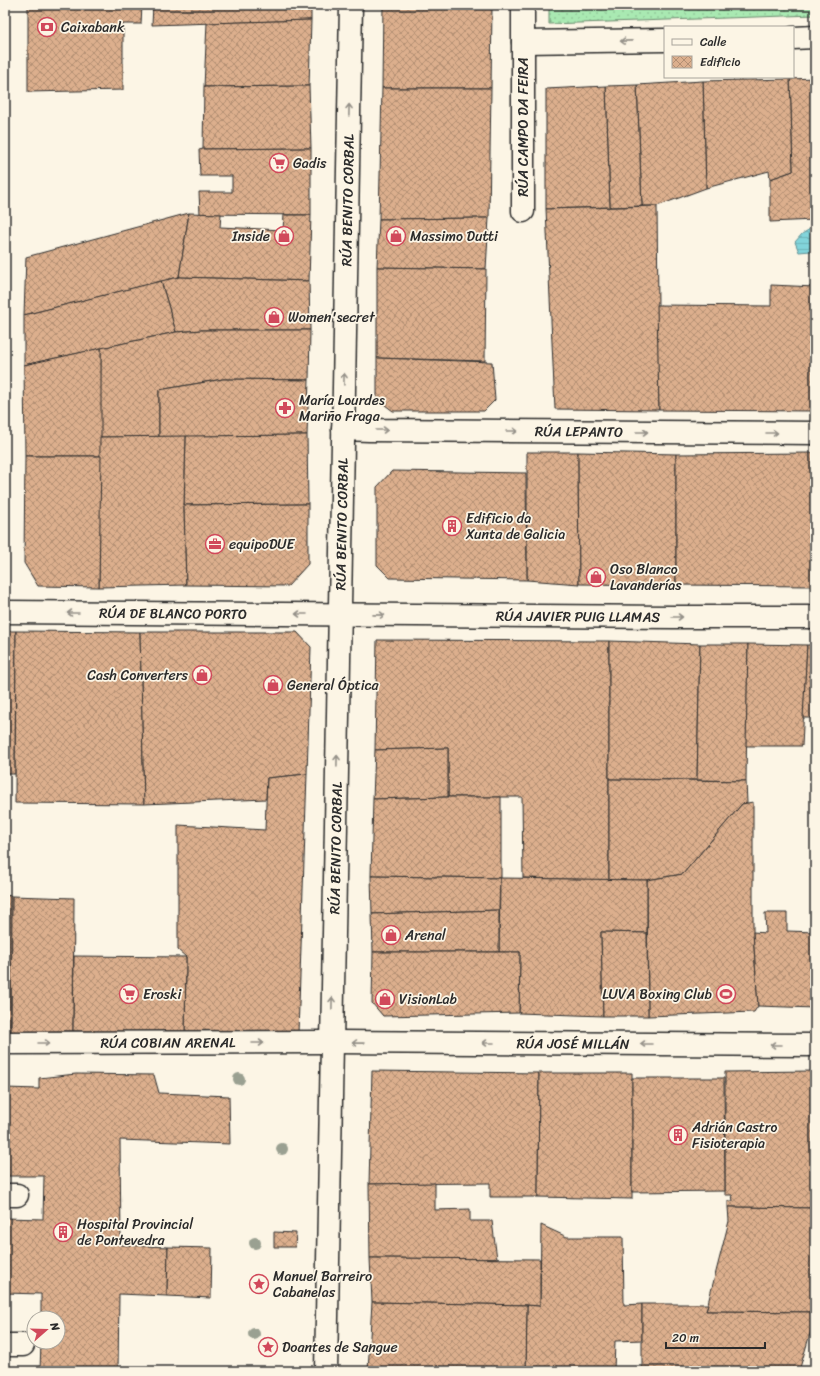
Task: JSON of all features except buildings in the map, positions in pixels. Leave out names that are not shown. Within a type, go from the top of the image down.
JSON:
[{"type":"street","name":"RÚA BENITO CORBAL","points":[[326,1371],[351,5]]},
{"type":"street","name":"RÚA CAMPO DA FEIRA","points":[[523,5],[523,211]]},
{"type":"street","points":[[794,38],[815,37]]},
{"type":"street","points":[[523,42],[664,40]]},
{"type":"street","name":"RÚA LEPANTO","points":[[343,429],[815,433]]},
{"type":"street","name":"RÚA DE BLANCO PORTO","points":[[5,612],[340,614]]},
{"type":"street","name":"RÚA JAVIER PUIG LLAMAS","points":[[340,614],[815,617]]},
{"type":"street","name":"RÚA COBIAN ARENAL","points":[[5,1043],[332,1042]]},
{"type":"street","name":"RÚA JOSÉ MILLÁN","points":[[332,1042],[815,1045]]},
{"type":"green space","points":[[549,5],[815,5],[815,15],[549,24]]},
{"type":"water","points":[[815,227],[815,255],[811,251],[799,252],[795,242],[802,234]]},
{"type":"place","name":"Caixabank","points":[[47,27]]},
{"type":"place","name":"Gadis","points":[[279,163]]},
{"type":"place","name":"Inside","points":[[284,236]]},
{"type":"place","name":"Massimo Dutti","points":[[396,236]]},
{"type":"place","name":"Women'secret","points":[[274,317]]},
{"type":"place","name":"María Lourdes Mariño Fraga","points":[[285,408]]},
{"type":"place","name":"Edificio da Xunta de Galicia","points":[[452,526]]},
{"type":"place","name":"equipoDUE","points":[[215,544]]},
{"type":"place","name":"Oso Blanco Lavanderías","points":[[596,577]]},
{"type":"place","name":"Cash Converters","points":[[202,675]]},
{"type":"place","name":"General Óptica","points":[[273,685]]},
{"type":"place","name":"Arenal","points":[[391,935]]},
{"type":"place","name":"Eroski","points":[[129,994]]},
{"type":"place","name":"LUVA Boxing Club","points":[[726,994]]},
{"type":"place","name":"VisionLab","points":[[385,999]]},
{"type":"place","name":"Adrián Castro Fisioterapia","points":[[678,1135]]},
{"type":"place","name":"Hospital Provincial de Pontevedra","points":[[63,1232]]},
{"type":"place","name":"Manuel Barreiro Cabanelas","points":[[259,1284]]},
{"type":"place","name":"Doantes de Sangue","points":[[268,1347]]}]
